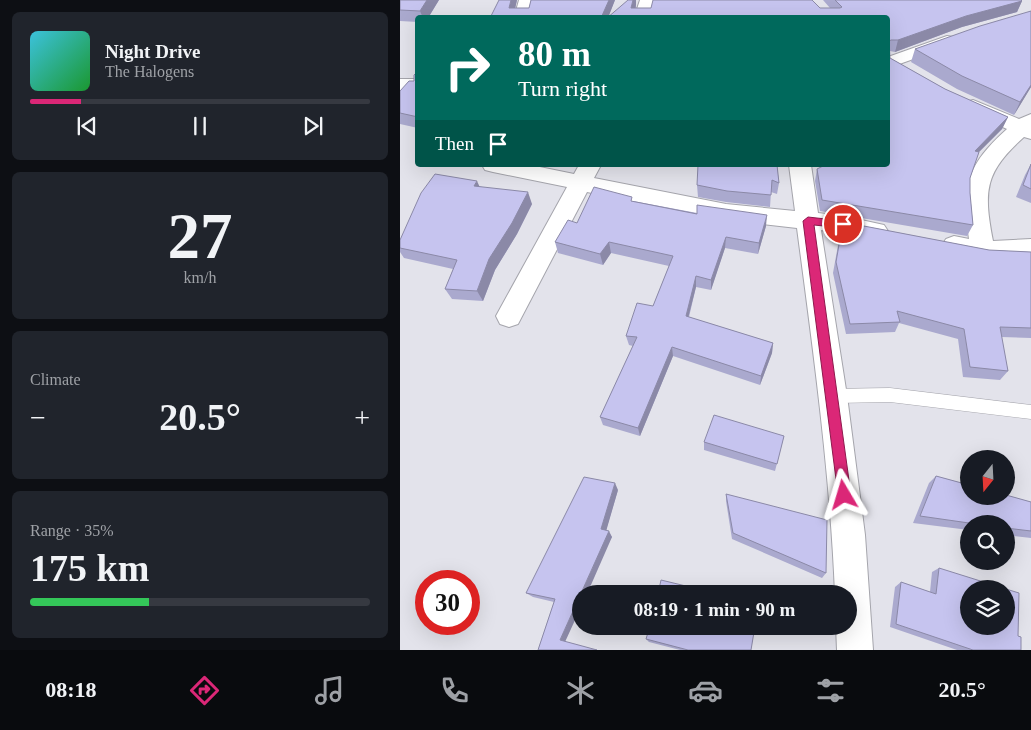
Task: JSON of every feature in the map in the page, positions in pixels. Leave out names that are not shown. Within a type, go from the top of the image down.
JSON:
[{"type":"street","points":[[523,15],[527,0]]},
{"type":"street","points":[[643,15],[648,0]]},
{"type":"street","points":[[890,61],[960,36]]},
{"type":"street","points":[[890,62],[910,72]]},
{"type":"street","points":[[400,85],[415,85]]},
{"type":"street","points":[[958,99],[1028,126],[987,163],[980,177],[977,203],[983,250]]},
{"type":"street","points":[[513,167],[585,174],[726,212],[843,224],[894,235]]},
{"type":"street","points":[[800,167],[833,396],[849,535],[854,650]]},
{"type":"street","points":[[509,316],[585,174]]},
{"type":"street","points":[[931,242],[983,250],[1031,248]]},
{"type":"lane","points":[[833,396],[890,395],[1031,412]]},
{"type":"building","points":[[400,0],[427,0],[420,11],[400,10]]},
{"type":"building","points":[[499,0],[511,0],[509,8],[529,8],[531,0],[609,0],[602,15],[492,15]]},
{"type":"building","points":[[628,0],[633,0],[631,8],[651,8],[653,0],[812,0],[820,8],[842,7],[835,0],[1022,1],[966,16],[898,40],[890,40],[890,15],[610,15]]},
{"type":"building","points":[[1031,11],[1031,85],[1020,102],[962,76],[915,49],[980,26]]},
{"type":"building","points":[[890,58],[945,89],[1008,117],[975,151],[979,152],[970,178],[973,225],[822,200],[817,169],[821,167],[890,167]]},
{"type":"building","points":[[414,75],[415,116],[400,113],[400,91],[409,81],[414,81]]},
{"type":"building","points":[[1031,164],[1031,189],[1023,185]]},
{"type":"building","points":[[698,167],[777,167],[779,183],[772,180],[771,195],[727,191],[697,185]]},
{"type":"building","points":[[435,174],[477,181],[474,186],[528,192],[512,223],[489,259],[477,291],[445,289],[457,260],[400,248],[400,240],[421,193]]},
{"type":"building","points":[[594,187],[632,197],[631,201],[697,214],[697,205],[767,215],[759,243],[726,237],[711,280],[696,276],[686,316],[773,343],[761,376],[672,347],[638,428],[600,417],[637,337],[626,336],[637,303],[653,306],[673,256],[609,242],[600,254],[555,242],[568,220],[577,223]]},
{"type":"building","points":[[843,222],[989,250],[1031,252],[1031,328],[1000,327],[1008,371],[970,367],[964,329],[897,311],[900,322],[850,324],[836,262]]},
{"type":"building","points":[[714,415],[784,436],[777,464],[704,442]]},
{"type":"building","points":[[936,476],[960,483],[960,505],[1015,505],[1015,498],[1031,502],[1031,531],[1015,529],[1015,515],[960,515],[960,522],[920,516]]},
{"type":"building","points":[[584,477],[615,483],[601,529],[609,531],[585,585],[572,585],[572,613],[560,640],[597,650],[538,650],[555,599],[526,593]]},
{"type":"building","points":[[726,494],[827,520],[826,573],[733,533]]},
{"type":"building","points":[[939,568],[977,580],[960,580],[960,635],[1015,635],[1015,592],[1019,593],[1018,636],[1021,637],[1021,650],[973,650],[896,624],[901,582],[936,594]]},
{"type":"building","points":[[661,580],[682,585],[660,585]]},
{"type":"building","points":[[647,635],[754,635],[751,650],[688,650],[646,639]]},
{"type":"route","points":[[843,224],[808,221],[833,396],[844,495]]}]
